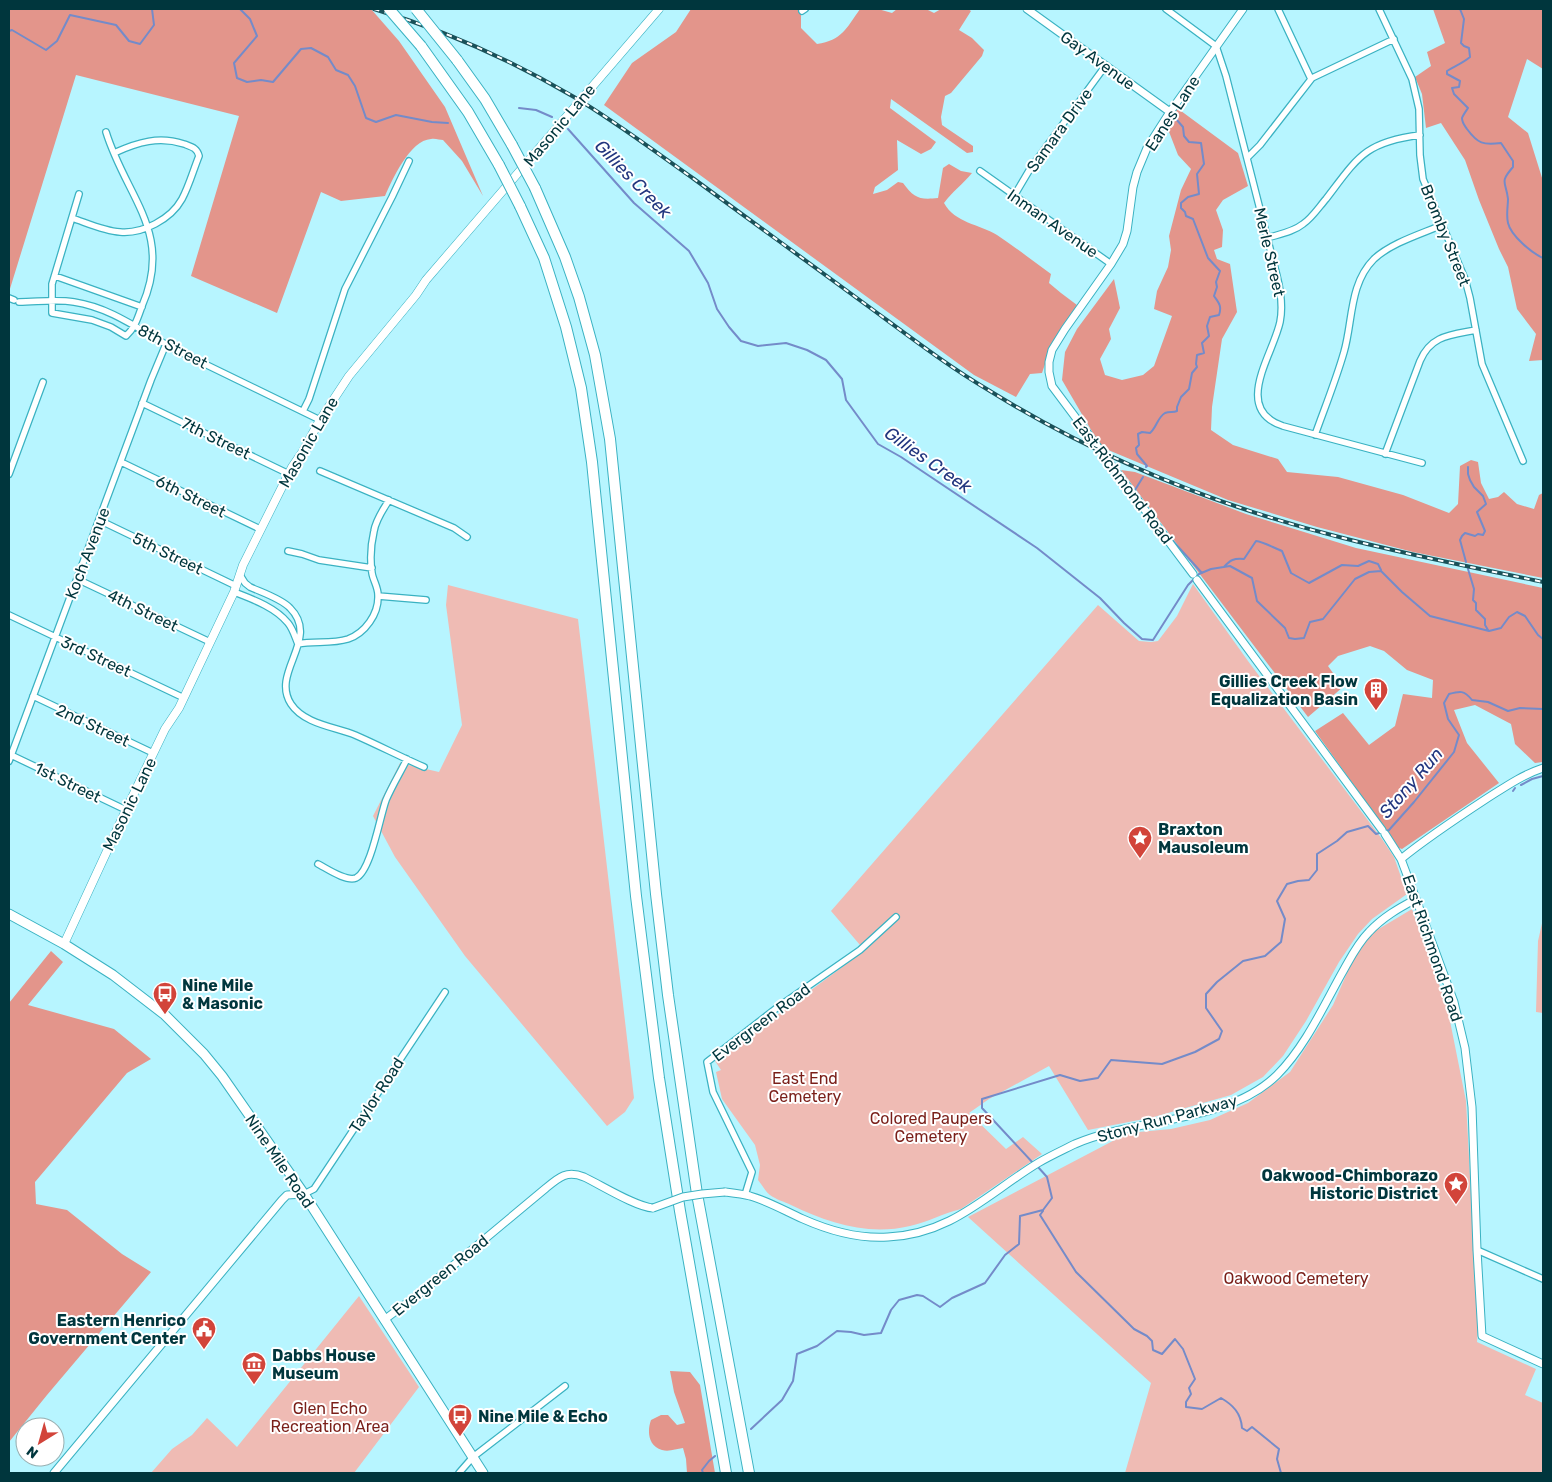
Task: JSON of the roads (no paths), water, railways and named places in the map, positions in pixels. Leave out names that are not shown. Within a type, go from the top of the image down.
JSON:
[{"type":"highway","points":[[389,9],[421,46],[468,112],[520,206],[544,258],[566,327],[581,388],[592,462],[636,896],[658,1069],[678,1205],[726,1473]]},
{"type":"highway","points":[[416,9],[457,60],[485,99],[535,188],[565,257],[579,298],[594,355],[610,439],[656,894],[669,1004],[699,1204],[749,1473]]},
{"type":"main road","name":"Masonic Lane","points":[[64,944],[165,728],[184,698],[235,589],[260,529],[320,420],[349,376],[416,295],[426,280],[659,9]]},
{"type":"main road","name":"Nine Mile Road","points":[[9,914],[64,944],[112,975],[165,1015],[204,1054],[230,1087],[304,1194],[473,1457],[479,1471]]},
{"type":"street","name":"Gay Avenue","points":[[1027,9],[1170,112]]},
{"type":"street","points":[[1166,9],[1216,46]]},
{"type":"street","name":"Eanes Lane","points":[[1052,386],[1049,362],[1052,350],[1064,329],[1111,264],[1124,241],[1132,193],[1140,164],[1147,148],[1170,112],[1243,9]]},
{"type":"street","points":[[1278,9],[1311,80]]},
{"type":"street","name":"Bromby Street","points":[[1379,9],[1412,79],[1418,102],[1422,173],[1425,185],[1465,278],[1484,371],[1523,461]]},
{"type":"street","points":[[1247,158],[1260,145],[1311,80],[1394,39]]},
{"type":"street","name":"Merle Street","points":[[1216,46],[1226,76],[1279,285],[1281,310],[1276,335],[1258,382],[1258,402],[1264,413],[1275,423],[1422,463]]},
{"type":"street","name":"Samara Drive","points":[[1014,196],[1030,169],[1106,66]]},
{"type":"street","points":[[79,194],[52,284],[52,313],[92,320],[111,327],[126,336],[134,325],[149,289],[153,265],[152,241],[148,226],[106,132]]},
{"type":"street","points":[[1268,238],[1296,229],[1308,221],[1355,161],[1371,148],[1390,140],[1420,135]]},
{"type":"street","points":[[72,218],[106,230],[119,232],[148,226],[164,219],[177,206],[185,192],[199,156],[193,147],[179,142],[160,140],[139,143],[114,153]]},
{"type":"street","name":"Masonic Lane","points":[[303,411],[309,400],[345,289],[409,161]]},
{"type":"street","name":"Inman Avenue","points":[[980,171],[1111,264]]},
{"type":"street","points":[[1315,435],[1340,365],[1350,328],[1356,288],[1364,271],[1376,258],[1390,248],[1442,225]]},
{"type":"street","points":[[55,276],[142,307]]},
{"type":"street","name":"8th Street","points":[[14,300],[51,304],[74,302],[94,306],[117,315],[166,344],[320,420]]},
{"type":"street","points":[[1385,454],[1420,361],[1430,344],[1442,337],[1476,330]]},
{"type":"street","name":"Koch Avenue","points":[[10,758],[142,403],[166,344]]},
{"type":"street","points":[[9,474],[42,382]]},
{"type":"street","name":"East Richmond Road","points":[[1052,386],[1195,577],[1401,859],[1454,1002],[1465,1048],[1472,1108],[1482,1336],[1543,1364]]},
{"type":"street","name":"7th Street","points":[[142,403],[289,474]]},
{"type":"street","name":"6th Street","points":[[121,462],[260,529]]},
{"type":"street","points":[[320,471],[454,528],[467,537]]},
{"type":"street","points":[[298,644],[333,642],[354,636],[373,618],[378,596],[372,568],[374,530],[377,520],[389,500]]},
{"type":"street","name":"5th Street","points":[[99,520],[268,607],[282,617],[289,625],[298,644]]},
{"type":"street","points":[[288,551],[319,560],[372,568]]},
{"type":"street","points":[[240,575],[250,587],[291,608],[299,623],[302,631],[286,682],[288,696],[294,707],[315,721],[355,735],[424,767]]},
{"type":"street","name":"4th Street","points":[[77,578],[210,642]]},
{"type":"street","points":[[378,596],[426,600]]},
{"type":"street","name":"3rd Street","points":[[9,615],[184,698]]},
{"type":"street","name":"2nd Street","points":[[33,696],[153,753]]},
{"type":"street","name":"1st Street","points":[[10,758],[126,810]]},
{"type":"street","points":[[318,864],[348,879],[356,878],[360,875],[372,848],[386,801],[407,759]]},
{"type":"street","points":[[1401,859],[1451,822],[1515,781],[1543,768]]},
{"type":"street","name":"Stony Run Parkway","points":[[653,1208],[683,1197],[725,1192],[760,1199],[820,1226],[834,1231],[861,1236],[888,1237],[907,1235],[940,1226],[963,1214],[1038,1163],[1074,1145],[1094,1137],[1209,1110],[1238,1100],[1265,1086],[1292,1058],[1362,940],[1382,919],[1394,910],[1416,899]]},
{"type":"street","name":"Evergreen Road","points":[[745,1195],[752,1172],[713,1092],[707,1062],[778,1007],[860,950],[896,916]]},
{"type":"street","name":"Taylor Road","points":[[304,1194],[314,1189],[445,992]]},
{"type":"street","name":"Evergreen Road","points":[[384,1320],[420,1293],[546,1188],[566,1174],[584,1176],[637,1204],[653,1208]]},
{"type":"street","points":[[54,1473],[282,1200],[287,1195],[304,1194]]},
{"type":"street","points":[[1477,1250],[1543,1279]]},
{"type":"street","points":[[459,1473],[473,1457],[565,1386]]},
{"type":"waterway","name":"Gillies Creek","points":[[9,31],[12,30],[46,50],[57,41],[70,15],[116,25],[129,41],[140,44],[154,25],[152,9]]},
{"type":"waterway","name":"Gillies Creek","points":[[240,9],[250,19],[257,36],[234,63],[237,78],[247,82],[261,80],[273,82],[301,49],[311,48],[328,57],[336,70],[348,75],[355,86],[366,118],[376,122],[396,115],[448,123]]},
{"type":"waterway","points":[[1460,9],[1464,19],[1461,43],[1469,48],[1470,57],[1447,71],[1447,74],[1460,81],[1459,87],[1452,88],[1454,94],[1468,108],[1462,117],[1462,121],[1478,141],[1490,144],[1501,143],[1513,161],[1513,167],[1504,182],[1508,199],[1508,223],[1522,244],[1543,258]]},
{"type":"waterway","name":"Gillies Creek","points":[[519,108],[536,110],[552,117]]},
{"type":"waterway","points":[[1146,467],[1137,454],[1136,448],[1139,445],[1138,434],[1142,432],[1150,433],[1162,415],[1167,412],[1177,411],[1181,397],[1189,389],[1192,373],[1197,367],[1197,355],[1204,353],[1202,343],[1209,336],[1207,326],[1210,317],[1219,315],[1220,309],[1219,303],[1214,296],[1220,271],[1208,258],[1193,219],[1186,216],[1181,208],[1181,203],[1188,197],[1199,194],[1197,174],[1204,164],[1201,143],[1189,142],[1184,136],[1183,127],[1176,119]]},
{"type":"waterway","name":"Gillies Creek","points":[[568,129],[634,203],[689,251],[708,283],[717,309],[741,341],[758,346],[786,343],[807,350],[826,360],[842,379],[846,400],[878,444],[901,457],[1037,548],[1100,598],[1142,639],[1153,640],[1188,585],[1199,574],[1211,569],[1230,566],[1252,578],[1257,601],[1285,628],[1289,638],[1304,638],[1310,622],[1323,619],[1355,579],[1369,572],[1381,571],[1430,616],[1489,631],[1501,628],[1509,617],[1517,612],[1525,616],[1543,639]]},
{"type":"waterway","points":[[1466,562],[1460,540],[1465,533],[1475,536],[1478,534],[1483,535],[1485,531],[1477,512],[1486,504],[1483,496],[1470,480],[1468,467]]},
{"type":"waterway","points":[[1141,499],[1135,490],[1143,477]]},
{"type":"waterway","points":[[1172,540],[1202,573]]},
{"type":"waterway","name":"Gillies Creek","points":[[1224,567],[1232,560],[1244,559],[1256,541],[1282,551],[1291,573],[1309,583],[1342,565],[1358,566],[1369,561],[1378,564],[1381,570]]},
{"type":"waterway","points":[[1468,569],[1474,589],[1473,600],[1476,603],[1476,610],[1485,619],[1485,625],[1488,630]]},
{"type":"waterway","name":"Stony Run","points":[[1034,1164],[982,1108],[982,1099],[1060,1075],[1080,1081],[1098,1078],[1111,1060],[1162,1064],[1195,1052],[1219,1039],[1222,1031],[1206,1008],[1206,994],[1217,982],[1243,961],[1265,956],[1281,942],[1285,919],[1277,901],[1287,884],[1309,880],[1317,870],[1317,854],[1347,832],[1368,826],[1376,834],[1389,830],[1454,752],[1459,735],[1448,719],[1444,703],[1449,694],[1462,692],[1467,694],[1472,700],[1488,702],[1508,711],[1520,708],[1543,709]]},
{"type":"waterway","points":[[1521,785],[1543,776]]},
{"type":"waterway","points":[[751,1429],[782,1400],[793,1381],[797,1354],[817,1346],[837,1331],[864,1335],[881,1333],[891,1310],[899,1300],[917,1295],[923,1296],[940,1307],[952,1298],[985,1283],[1005,1255],[1019,1244],[1020,1216],[1043,1210],[1052,1198],[1047,1177],[1038,1167]]},
{"type":"waterway","points":[[1043,1211],[1040,1215],[1076,1272],[1134,1329],[1152,1341],[1153,1350],[1162,1354],[1175,1339],[1183,1349],[1195,1379],[1189,1388],[1191,1394],[1186,1402],[1186,1407],[1202,1409],[1221,1398],[1233,1407],[1238,1414],[1242,1428],[1247,1431],[1252,1427],[1279,1449],[1277,1459],[1281,1473]]},
{"type":"waterway","points":[[703,1473],[702,1470],[715,1456]]},
{"type":"railway","points":[[374,9],[426,26],[477,47],[574,97],[694,179],[942,360],[990,391],[1073,438],[1117,459],[1206,496],[1297,526],[1393,550],[1543,582]]},
{"type":"place","name":"Gillies Creek Flow Equalization Basin","points":[[1376,711]]},
{"type":"place","name":"Braxton Mausoleum","points":[[1140,859]]},
{"type":"place","name":"Nine Mile & Masonic","points":[[165,1015]]},
{"type":"place","name":"Oakwood-Chimborazo Historic District","points":[[1456,1205]]},
{"type":"place","name":"Eastern Henrico Government Center","points":[[204,1350]]},
{"type":"place","name":"Dabbs House Museum","points":[[254,1385]]},
{"type":"place","name":"Nine Mile & Echo","points":[[460,1437]]},
{"type":"park label","name":"East End Cemetery","points":[[805,1087]]},
{"type":"park label","name":"Colored Paupers Cemetery","points":[[931,1127]]},
{"type":"park label","name":"Oakwood Cemetery","points":[[1296,1278]]},
{"type":"park label","name":"Glen Echo Recreation Area","points":[[330,1417]]}]
